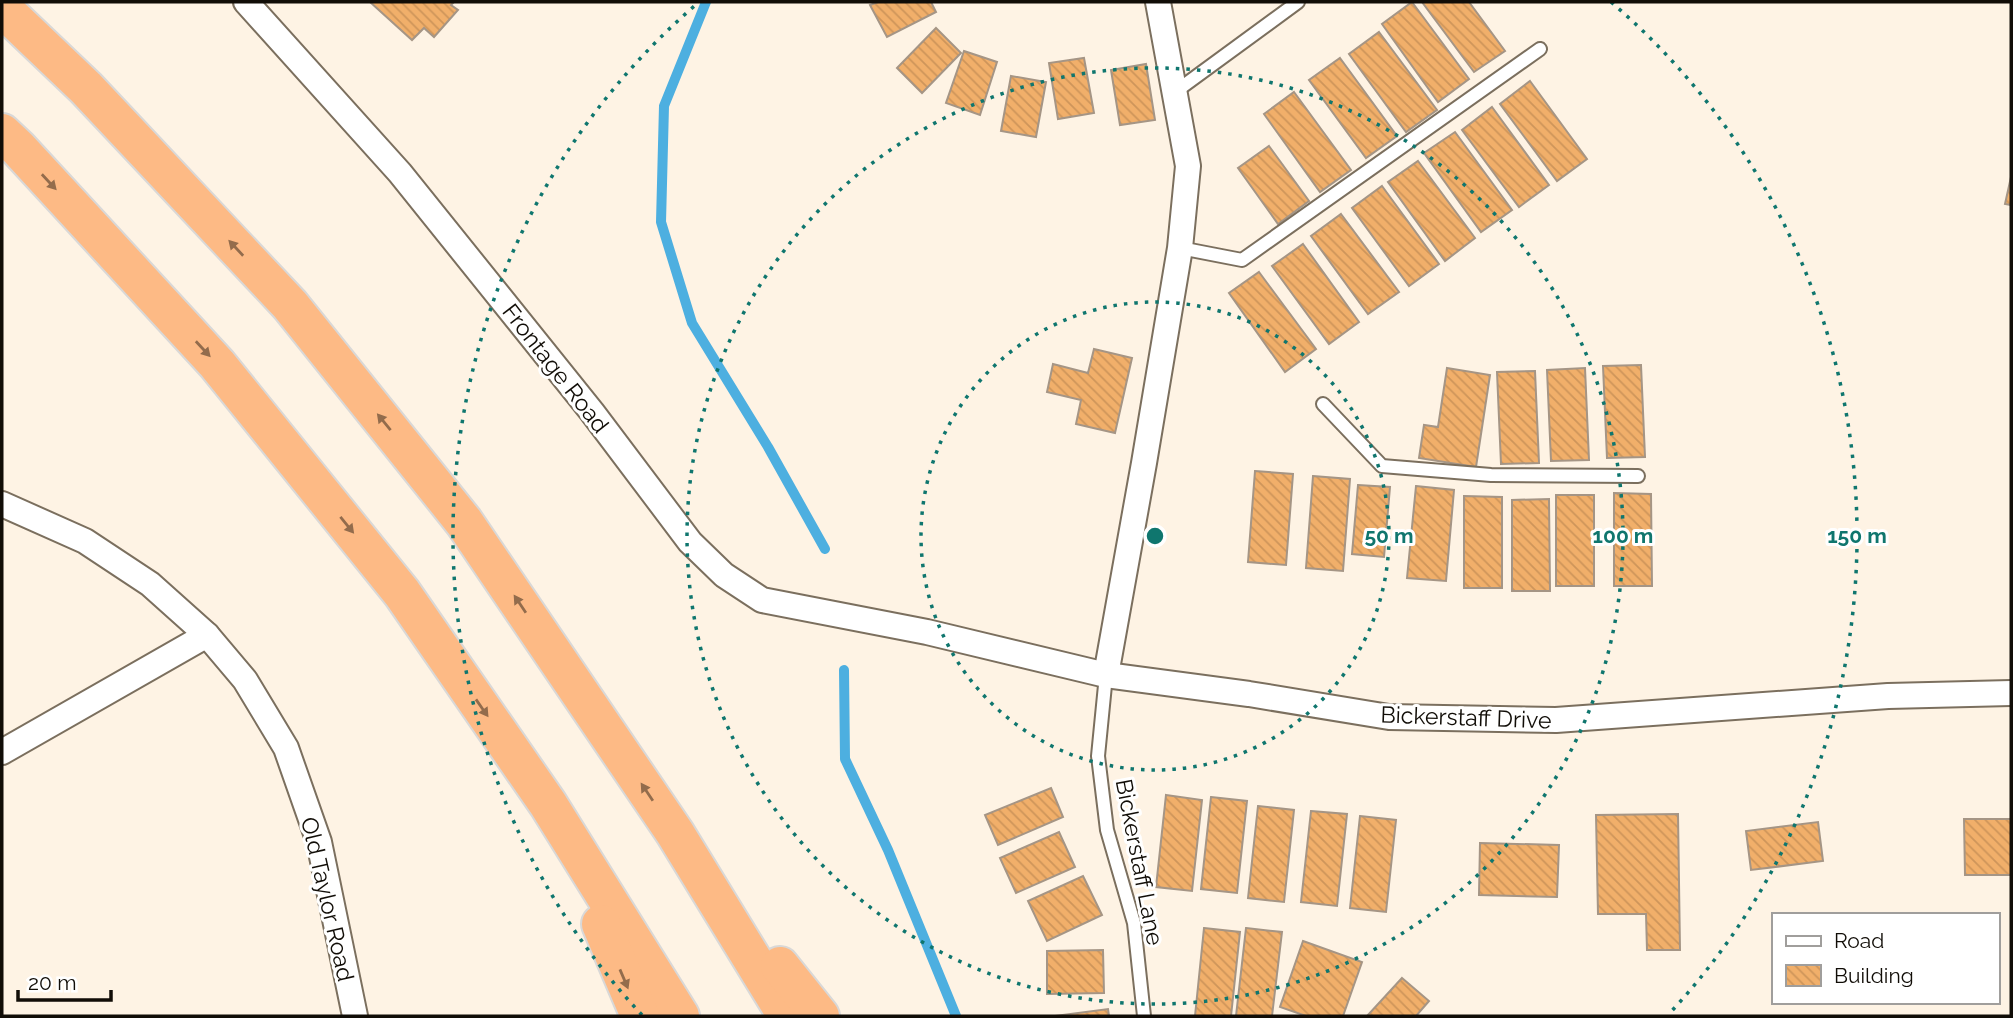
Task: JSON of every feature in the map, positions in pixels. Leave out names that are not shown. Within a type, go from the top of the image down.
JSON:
[{"type":"highway","points":[[2,8],[86,88],[290,305],[464,522],[675,833],[787,1016]]},
{"type":"highway","points":[[2,133],[217,364],[402,593],[548,804],[680,1016]]},
{"type":"highway","points":[[548,804],[640,1016]]},
{"type":"highway","points":[[675,833],[820,1016]]},
{"type":"street","name":"Frontage Road","points":[[246,2],[400,173],[592,412],[690,542],[724,575],[762,600],[927,632]]},
{"type":"street","points":[[1106,675],[1180,248],[1188,166],[1158,2]]},
{"type":"street","name":"Old Taylor Road","points":[[2,504],[85,541],[150,584],[207,635],[245,680],[286,748],[319,842],[355,1016]]},
{"type":"street","name":"Bickerstaff Drive","points":[[927,632],[1106,675],[1249,694],[1389,717],[1556,720],[1888,696],[2011,693]]},
{"type":"street","points":[[2,752],[207,635]]},
{"type":"lane","points":[[1175,92],[1297,2]]},
{"type":"lane","points":[[1180,248],[1242,260],[1540,49]]},
{"type":"lane","points":[[1323,404],[1382,466],[1491,475],[1638,476]]},
{"type":"lane","name":"Bickerstaff Lane","points":[[1106,675],[1098,756],[1107,830],[1134,923],[1144,1016]]},
{"type":"building","points":[[370,2],[454,2],[451,5],[458,10],[434,37],[424,28],[412,40]]},
{"type":"building","points":[[878,2],[931,2],[936,12],[887,37],[870,5]]},
{"type":"building","points":[[1412,2],[1469,79],[1438,102],[1382,24]]},
{"type":"building","points":[[1422,2],[1469,2],[1505,51],[1474,72]]},
{"type":"building","points":[[936,28],[961,53],[922,93],[897,68]]},
{"type":"building","points":[[1379,32],[1437,110],[1406,132],[1349,54]]},
{"type":"building","points":[[964,51],[997,62],[980,115],[946,103]]},
{"type":"building","points":[[1084,58],[1094,113],[1058,119],[1049,63]]},
{"type":"building","points":[[1340,58],[1397,136],[1366,158],[1309,80]]},
{"type":"building","points":[[1146,64],[1155,120],[1120,125],[1111,70]]},
{"type":"building","points":[[1011,76],[1046,82],[1036,137],[1001,131]]},
{"type":"building","points":[[1530,81],[1587,159],[1557,181],[1500,104]]},
{"type":"building","points":[[1294,92],[1351,170],[1320,192],[1264,114]]},
{"type":"building","points":[[1492,107],[1549,185],[1519,207],[1462,130]]},
{"type":"building","points":[[1455,132],[1512,210],[1481,232],[1424,153]]},
{"type":"building","points":[[1269,146],[1309,201],[1278,224],[1238,168]]},
{"type":"building","points":[[1418,161],[1475,238],[1445,261],[1388,182]]},
{"type":"building","points":[[2011,177],[2011,205],[2005,204]]},
{"type":"building","points":[[1382,186],[1439,264],[1409,286],[1352,208]]},
{"type":"building","points":[[1341,214],[1399,292],[1368,314],[1311,236]]},
{"type":"building","points":[[1303,244],[1359,322],[1329,344],[1272,266]]},
{"type":"building","points":[[1259,272],[1316,349],[1285,372],[1229,293]]},
{"type":"building","points":[[1094,349],[1132,358],[1115,433],[1076,424],[1081,400],[1047,392],[1053,364],[1088,373]]},
{"type":"building","points":[[1641,365],[1645,457],[1607,458],[1603,366]]},
{"type":"building","points":[[1447,368],[1490,375],[1476,467],[1419,458],[1424,425],[1438,427]]},
{"type":"building","points":[[1585,368],[1589,460],[1551,461],[1547,370]]},
{"type":"building","points":[[1535,371],[1539,463],[1501,464],[1497,372]]},
{"type":"building","points":[[1255,471],[1293,474],[1286,565],[1248,562]]},
{"type":"building","points":[[1313,476],[1350,479],[1343,571],[1306,568]]},
{"type":"building","points":[[1358,485],[1390,487],[1384,557],[1352,554]]},
{"type":"building","points":[[1416,486],[1454,490],[1446,581],[1407,578]]},
{"type":"building","points":[[1614,493],[1651,494],[1652,586],[1614,586]]},
{"type":"building","points":[[1556,495],[1594,495],[1594,586],[1556,586]]},
{"type":"building","points":[[1464,496],[1502,497],[1502,588],[1464,588]]},
{"type":"building","points":[[1549,499],[1550,591],[1512,591],[1512,500]]},
{"type":"building","points":[[1051,788],[1063,817],[998,845],[985,815]]},
{"type":"building","points":[[1166,795],[1202,800],[1192,891],[1156,887]]},
{"type":"building","points":[[1211,797],[1247,801],[1237,893],[1201,889]]},
{"type":"building","points":[[1258,806],[1294,810],[1284,902],[1248,898]]},
{"type":"building","points":[[1311,811],[1347,814],[1337,906],[1301,902]]},
{"type":"building","points":[[1678,814],[1680,950],[1647,950],[1646,914],[1598,914],[1596,815]]},
{"type":"building","points":[[1360,816],[1396,820],[1386,912],[1350,908]]},
{"type":"building","points":[[1964,819],[2011,819],[2011,875],[1965,875]]},
{"type":"building","points":[[1818,822],[1823,861],[1751,870],[1746,831]]},
{"type":"building","points":[[1059,832],[1075,867],[1016,893],[1000,858]]},
{"type":"building","points":[[1480,843],[1559,845],[1557,897],[1479,895]]},
{"type":"building","points":[[1083,876],[1102,915],[1047,941],[1028,901]]},
{"type":"building","points":[[1204,928],[1240,932],[1231,1016],[1195,1016]]},
{"type":"building","points":[[1246,928],[1282,932],[1272,1016],[1236,1016]]},
{"type":"building","points":[[1303,941],[1362,962],[1343,1016],[1306,1016],[1280,1007]]},
{"type":"building","points":[[1103,950],[1104,993],[1047,994],[1047,951]]},
{"type":"building","points":[[1402,978],[1429,1001],[1416,1016],[1367,1016]]},
{"type":"building","points":[[1108,1009],[1109,1016],[1055,1016]]},
{"type":"waterway","points":[[706,2],[664,106],[661,222],[692,323],[768,447],[825,549]]},
{"type":"waterway","points":[[844,670],[845,759],[888,850],[956,1016]]}]
